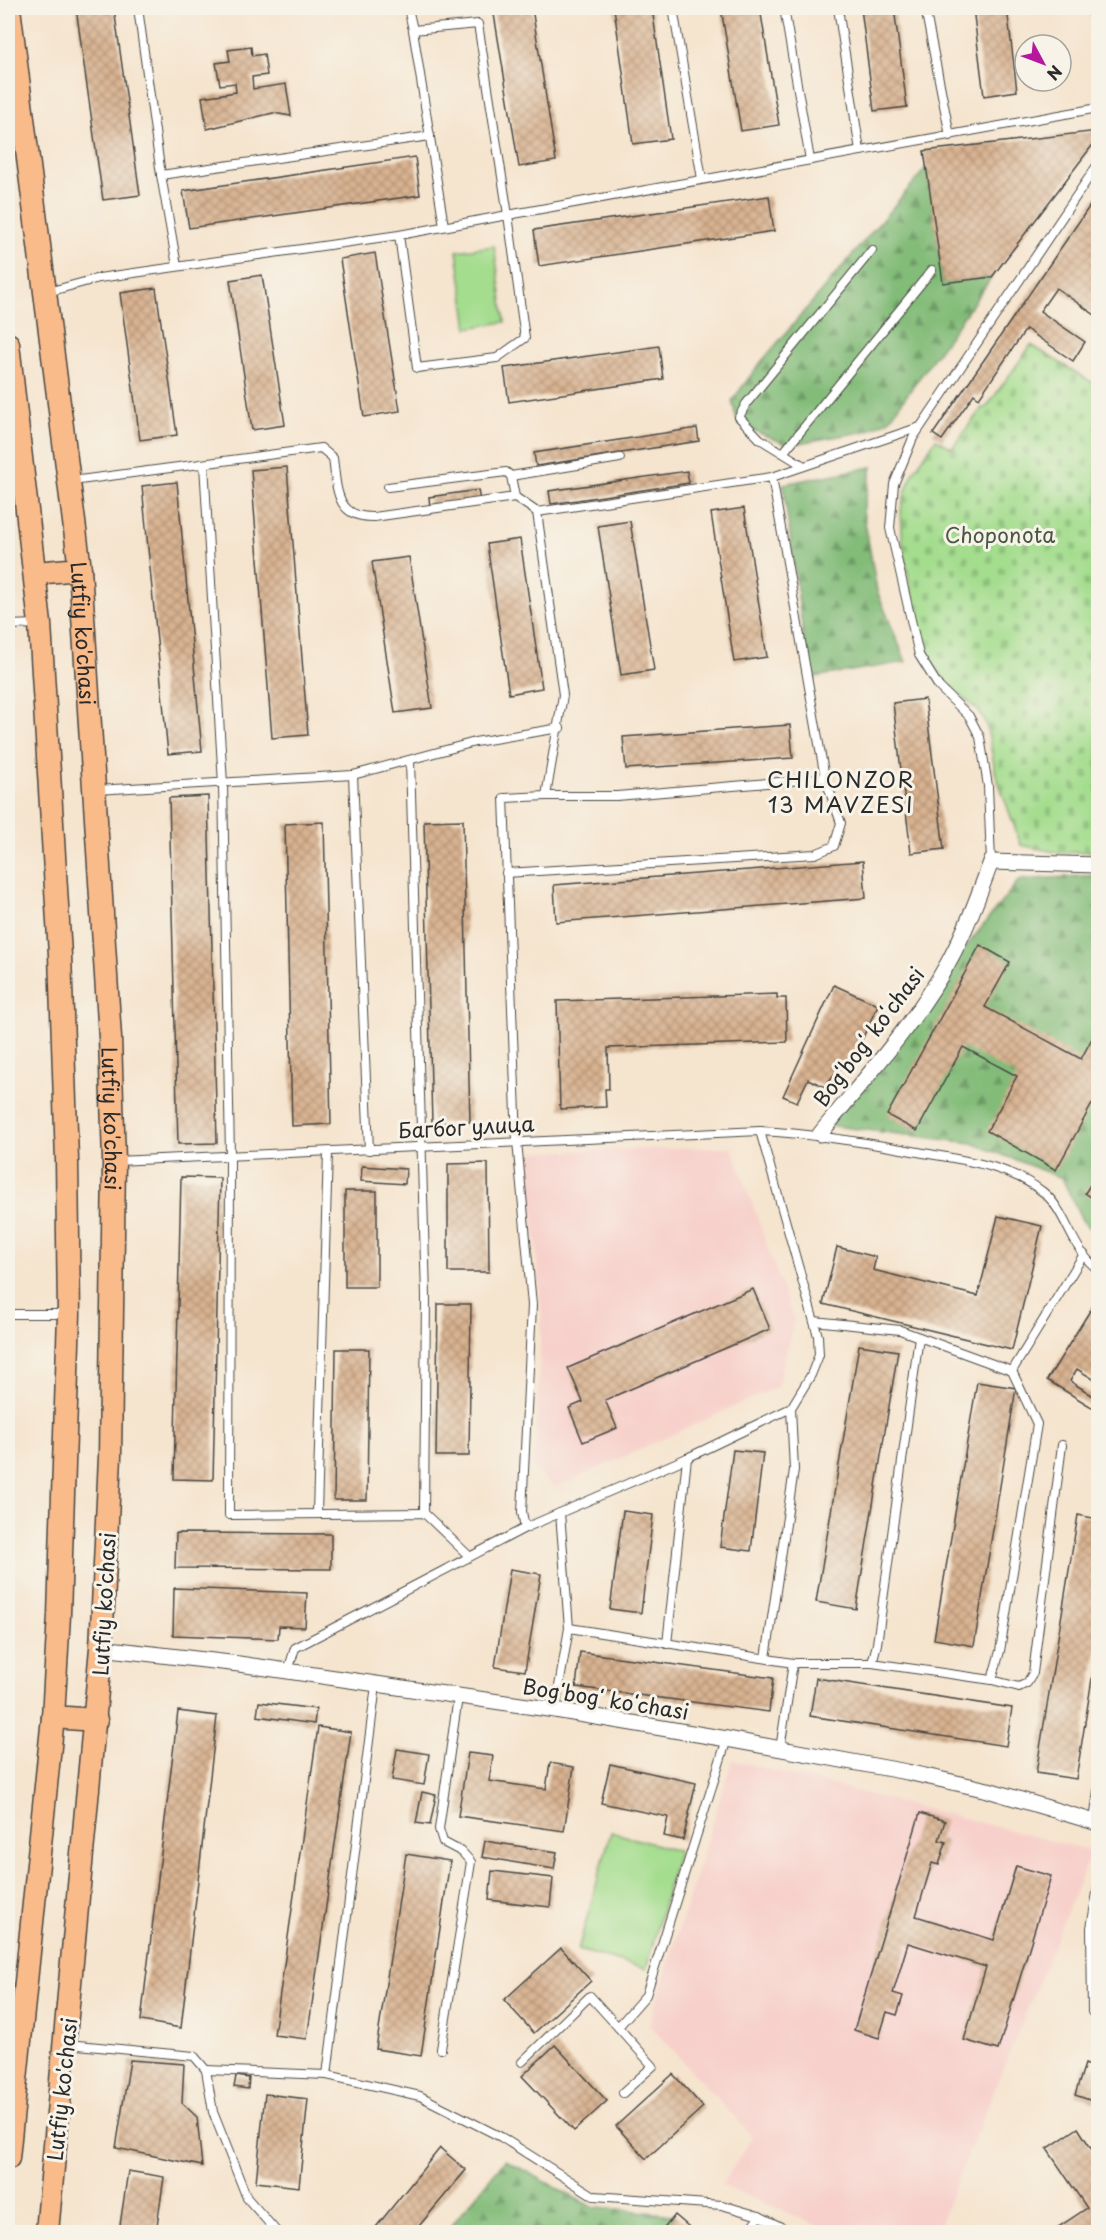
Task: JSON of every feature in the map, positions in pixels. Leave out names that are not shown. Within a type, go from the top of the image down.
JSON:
[{"type":"main road","name":"Lutfiy ko'chasi","points":[[9,8],[71,481],[80,568],[95,790],[114,1161],[111,1413],[101,1648],[47,2232]]},
{"type":"main road","name":"Lutfiy ko'chasi","points":[[8,344],[40,624],[60,955],[68,1160],[69,1314],[53,1717],[8,2158]]},
{"type":"main road","points":[[35,573],[80,568]]},
{"type":"main road","points":[[53,1717],[96,1720]]},
{"type":"street","points":[[991,862],[1098,865]]},
{"type":"street","name":"Bogʻbogʻ koʻchasi","points":[[820,1134],[909,1023],[947,964],[969,921],[991,862]]},
{"type":"street","name":"Bogʻbogʻ koʻchasi","points":[[101,1648],[288,1671],[555,1710],[726,1739],[988,1790],[1096,1823]]},
{"type":"lane","points":[[138,8],[161,175],[177,266]]},
{"type":"lane","points":[[408,8],[444,226]]},
{"type":"lane","points":[[673,8],[702,179]]},
{"type":"lane","points":[[784,8],[810,160]]},
{"type":"lane","points":[[837,8],[860,151]]},
{"type":"lane","points":[[925,8],[950,136]]},
{"type":"lane","points":[[1092,8],[1098,42]]},
{"type":"lane","points":[[399,235],[417,368],[497,358],[525,338],[478,24],[412,30]]},
{"type":"lane","points":[[46,292],[99,278],[399,235],[1098,108]]},
{"type":"lane","points":[[161,175],[430,136]]},
{"type":"lane","points":[[991,862],[988,786],[980,737],[969,716],[939,687],[919,655],[890,528],[890,510],[897,476],[920,427],[1098,164]]},
{"type":"lane","points":[[804,466],[760,439],[739,417],[746,404],[872,250]]},
{"type":"lane","points":[[783,453],[932,270]]},
{"type":"lane","points":[[71,481],[314,448],[326,450],[333,458],[339,499],[345,508],[364,517],[515,497],[537,512],[771,477],[920,427]]},
{"type":"lane","points":[[388,487],[506,472],[512,476],[620,458]]},
{"type":"lane","points":[[204,464],[223,784],[230,1156],[229,1515],[424,1513],[469,1556]]},
{"type":"lane","points":[[512,476],[515,497]]},
{"type":"lane","points":[[506,873],[815,854],[834,846],[841,823],[825,778],[771,477]]},
{"type":"lane","points":[[537,512],[563,695],[560,728],[546,796]]},
{"type":"lane","points":[[8,626],[40,624]]},
{"type":"lane","points":[[95,790],[353,775],[476,742],[560,728]]},
{"type":"lane","points":[[410,760],[426,1296],[424,1513]]},
{"type":"lane","points":[[353,775],[369,1150]]},
{"type":"lane","points":[[525,1528],[522,1512],[532,1305],[517,1140],[504,798],[617,796],[825,778]]},
{"type":"lane","points":[[288,1671],[295,1648],[469,1556],[525,1528],[687,1458],[790,1408],[811,1375],[819,1355],[814,1321],[759,1131]]},
{"type":"lane","name":"Багбог улица","points":[[114,1161],[369,1150],[517,1140],[759,1131],[820,1134],[987,1165],[1026,1181],[1045,1193],[1084,1254],[1098,1269]]},
{"type":"lane","points":[[317,1514],[328,1152]]},
{"type":"lane","points":[[1011,1371],[1084,1254]]},
{"type":"lane","points":[[8,1314],[69,1314]]},
{"type":"lane","points":[[814,1321],[900,1330],[1011,1371],[1037,1425],[1000,1651],[992,1680]]},
{"type":"lane","points":[[872,1663],[877,1644],[919,1337]]},
{"type":"lane","points":[[766,1658],[794,1470],[790,1408]]},
{"type":"lane","points":[[569,1628],[792,1663],[872,1663],[992,1680],[1018,1687],[1027,1683],[1033,1673],[1062,1445]]},
{"type":"lane","points":[[667,1644],[687,1458]]},
{"type":"lane","points":[[555,1710],[569,1628],[560,1513]]},
{"type":"lane","points":[[780,1749],[792,1663]]},
{"type":"lane","points":[[327,2074],[376,1685]]},
{"type":"lane","points":[[441,2049],[471,1863],[462,1852],[443,1842],[439,1829],[458,1697]]},
{"type":"lane","points":[[618,2027],[646,1995],[726,1739]]},
{"type":"lane","points":[[1096,1823],[1098,1791]]},
{"type":"lane","points":[[1098,1887],[1092,2012],[1098,2016]]},
{"type":"lane","points":[[522,2062],[590,1996],[653,2066],[623,2093]]},
{"type":"lane","points":[[66,2044],[194,2056],[206,2070],[213,2112],[247,2198],[277,2232]]},
{"type":"lane","points":[[206,2070],[327,2074],[420,2096],[501,2137],[594,2196],[722,2205],[759,2216],[790,2232]]},
{"type":"lane","points":[[750,2232],[759,2216]]},
{"type":"shaded area","points":[[732,1147],[794,1321],[777,1387],[555,1488],[534,1468],[542,1316],[528,1152]]},
{"type":"shaded area","points":[[732,1760],[1092,1851],[936,2232],[833,2232],[721,2185],[753,2137],[649,2025]]},
{"type":"green space","points":[[927,167],[943,283],[992,277],[889,420],[867,431],[788,445],[738,424],[732,401],[757,367]]},
{"type":"green space","points":[[494,246],[505,322],[468,328],[457,251]]},
{"type":"green space","name":"Choponota","points":[[1031,345],[1093,383],[1098,376],[1098,851],[1059,853],[1021,845],[996,775],[987,727],[980,712],[953,689],[930,661],[918,626],[903,549],[901,510],[914,471],[936,439],[952,448],[982,408],[986,408]]},
{"type":"green space","points":[[872,467],[863,511],[877,591],[906,662],[809,678],[783,484]]},
{"type":"green space","points":[[1098,875],[1098,1238],[1082,1220],[1062,1178],[972,1143],[825,1125],[1019,880]]},
{"type":"green space","points":[[611,1832],[678,1851],[646,1969],[578,1950]]},
{"type":"green space","points":[[505,2160],[590,2206],[675,2215],[661,2232],[446,2232]]},
{"type":"building","points":[[76,8],[114,8],[140,195],[103,200]]},
{"type":"building","points":[[493,8],[532,8],[556,161],[519,167]]},
{"type":"building","points":[[614,8],[652,8],[671,139],[633,144]]},
{"type":"building","points":[[721,8],[760,8],[779,125],[741,131]]},
{"type":"building","points":[[861,8],[894,8],[907,107],[874,111]]},
{"type":"building","points":[[973,8],[1007,8],[1013,58],[1013,92],[984,96]]},
{"type":"building","points":[[251,47],[252,56],[264,54],[267,75],[252,77],[253,89],[286,84],[291,116],[273,113],[207,129],[202,97],[236,92],[235,83],[220,85],[216,63],[230,61],[228,50]]},
{"type":"building","points":[[1098,131],[1098,138],[992,277],[943,283],[924,151]]},
{"type":"building","points":[[415,157],[420,195],[189,228],[183,191]]},
{"type":"building","points":[[1098,194],[1098,317],[1056,288],[1040,311],[1085,342],[1073,361],[1026,329],[979,398],[974,394],[942,440],[933,434]]},
{"type":"building","points":[[769,196],[774,231],[539,266],[534,230]]},
{"type":"building","points":[[375,253],[400,411],[364,417],[340,259]]},
{"type":"building","points":[[262,275],[285,425],[252,430],[230,280]]},
{"type":"building","points":[[156,288],[177,435],[140,440],[120,293]]},
{"type":"building","points":[[659,346],[663,379],[509,402],[504,368]]},
{"type":"building","points":[[697,428],[699,441],[536,466],[534,453]]},
{"type":"building","points":[[287,467],[308,735],[272,738],[251,470]]},
{"type":"building","points":[[687,471],[689,483],[551,504],[549,491]]},
{"type":"building","points":[[177,482],[202,751],[168,754],[142,486]]},
{"type":"building","points":[[478,490],[480,501],[430,508],[429,497]]},
{"type":"building","points":[[744,508],[767,657],[734,662],[711,513]]},
{"type":"building","points":[[630,521],[654,670],[621,675],[598,526]]},
{"type":"building","points":[[520,539],[542,688],[509,694],[487,544]]},
{"type":"building","points":[[409,557],[432,708],[395,713],[372,562]]},
{"type":"building","points":[[925,699],[944,849],[911,853],[893,703]]},
{"type":"building","points":[[790,725],[793,758],[626,769],[623,737]]},
{"type":"building","points":[[208,796],[217,1143],[178,1144],[169,798]]},
{"type":"building","points":[[463,820],[470,1122],[432,1123],[424,821]]},
{"type":"building","points":[[324,822],[331,1124],[292,1126],[285,824]]},
{"type":"building","points":[[863,861],[866,898],[556,922],[554,885]]},
{"type":"building","points":[[980,945],[1010,962],[985,1007],[1081,1059],[1098,1027],[1098,1093],[1056,1170],[987,1131],[1017,1076],[963,1047],[917,1131],[887,1115]]},
{"type":"building","points":[[834,985],[878,1005],[849,1067],[843,1064],[825,1087],[808,1079],[797,1102],[783,1096]]},
{"type":"building","points":[[777,994],[777,998],[786,998],[787,1042],[608,1048],[609,1089],[605,1089],[606,1107],[560,1109],[557,1001]]},
{"type":"building","points":[[488,1163],[489,1272],[448,1272],[448,1164]]},
{"type":"building","points":[[362,1166],[406,1169],[405,1184],[361,1181]]},
{"type":"building","points":[[1098,1172],[1098,1202],[1085,1193]]},
{"type":"building","points":[[181,1177],[220,1178],[213,1480],[174,1479]]},
{"type":"building","points":[[345,1191],[377,1191],[377,1287],[345,1287]]},
{"type":"building","points":[[998,1216],[1042,1226],[1012,1350],[823,1304],[837,1247],[876,1257],[873,1270],[978,1296]]},
{"type":"building","points":[[753,1289],[770,1329],[605,1400],[617,1428],[583,1442],[569,1408],[583,1402],[568,1368]]},
{"type":"building","points":[[1096,1301],[1098,1303],[1098,1382],[1077,1369],[1070,1381],[1098,1399],[1098,1411],[1047,1380]]},
{"type":"building","points":[[438,1304],[471,1304],[469,1456],[436,1456]]},
{"type":"building","points":[[859,1345],[898,1351],[856,1609],[816,1602]]},
{"type":"building","points":[[336,1349],[369,1349],[367,1500],[334,1500]]},
{"type":"building","points":[[977,1382],[1016,1388],[974,1646],[934,1639]]},
{"type":"building","points":[[733,1450],[763,1453],[751,1551],[720,1547]]},
{"type":"building","points":[[623,1511],[653,1515],[641,1613],[610,1609]]},
{"type":"building","points":[[1078,1515],[1098,1519],[1098,1641],[1076,1779],[1036,1773]]},
{"type":"building","points":[[176,1533],[331,1534],[331,1569],[175,1568]]},
{"type":"building","points":[[510,1569],[541,1574],[525,1671],[495,1667]]},
{"type":"building","points":[[174,1588],[307,1593],[305,1627],[279,1626],[278,1639],[173,1635]]},
{"type":"building","points":[[580,1652],[773,1678],[769,1712],[576,1687]]},
{"type":"building","points":[[816,1678],[1012,1708],[1006,1746],[810,1716]]},
{"type":"building","points":[[259,1702],[316,1709],[314,1724],[257,1716]]},
{"type":"building","points":[[178,1711],[217,1716],[181,2028],[141,2021]]},
{"type":"building","points":[[318,1727],[351,1732],[307,2039],[274,2035]]},
{"type":"building","points":[[397,1749],[429,1754],[424,1785],[392,1780]]},
{"type":"building","points":[[468,1753],[493,1756],[489,1781],[546,1789],[550,1763],[574,1767],[564,1831],[458,1816]]},
{"type":"building","points":[[610,1764],[696,1783],[683,1840],[664,1836],[668,1817],[601,1803]]},
{"type":"building","points":[[422,1792],[436,1795],[430,1825],[416,1823]]},
{"type":"building","points":[[920,1813],[945,1821],[939,1840],[946,1842],[939,1865],[932,1863],[916,1916],[994,1940],[1016,1866],[1051,1876],[998,2050],[964,2040],[986,1967],[908,1943],[893,1993],[903,1996],[897,2015],[887,2012],[879,2038],[854,2030]]},
{"type":"building","points":[[485,1841],[557,1852],[554,1869],[482,1857]]},
{"type":"building","points":[[406,1854],[450,1861],[421,2056],[376,2049]]},
{"type":"building","points":[[492,1871],[553,1878],[550,1907],[489,1900]]},
{"type":"building","points":[[561,1948],[591,1981],[534,2033],[504,2000]]},
{"type":"building","points":[[555,2045],[607,2101],[574,2131],[522,2076]]},
{"type":"building","points":[[130,2060],[184,2064],[182,2103],[197,2117],[202,2166],[116,2148]]},
{"type":"building","points":[[1085,2064],[1098,2069],[1098,2103],[1075,2095]]},
{"type":"building","points":[[673,2074],[703,2107],[646,2159],[616,2126]]},
{"type":"building","points":[[236,2076],[249,2078],[248,2089],[234,2087]]},
{"type":"building","points":[[265,2094],[308,2099],[299,2187],[256,2182]]},
{"type":"building","points":[[1078,2128],[1098,2159],[1098,2232],[1051,2232],[1087,2208],[1047,2149]]},
{"type":"building","points":[[440,2148],[466,2170],[414,2232],[372,2232]]},
{"type":"building","points":[[128,2171],[164,2177],[156,2232],[119,2232]]},
{"type":"building","points":[[675,2215],[695,2232],[661,2232]]},
{"type":"district","name":"CHILONZOR 13 MAVZESI","points":[[841,790]]}]
